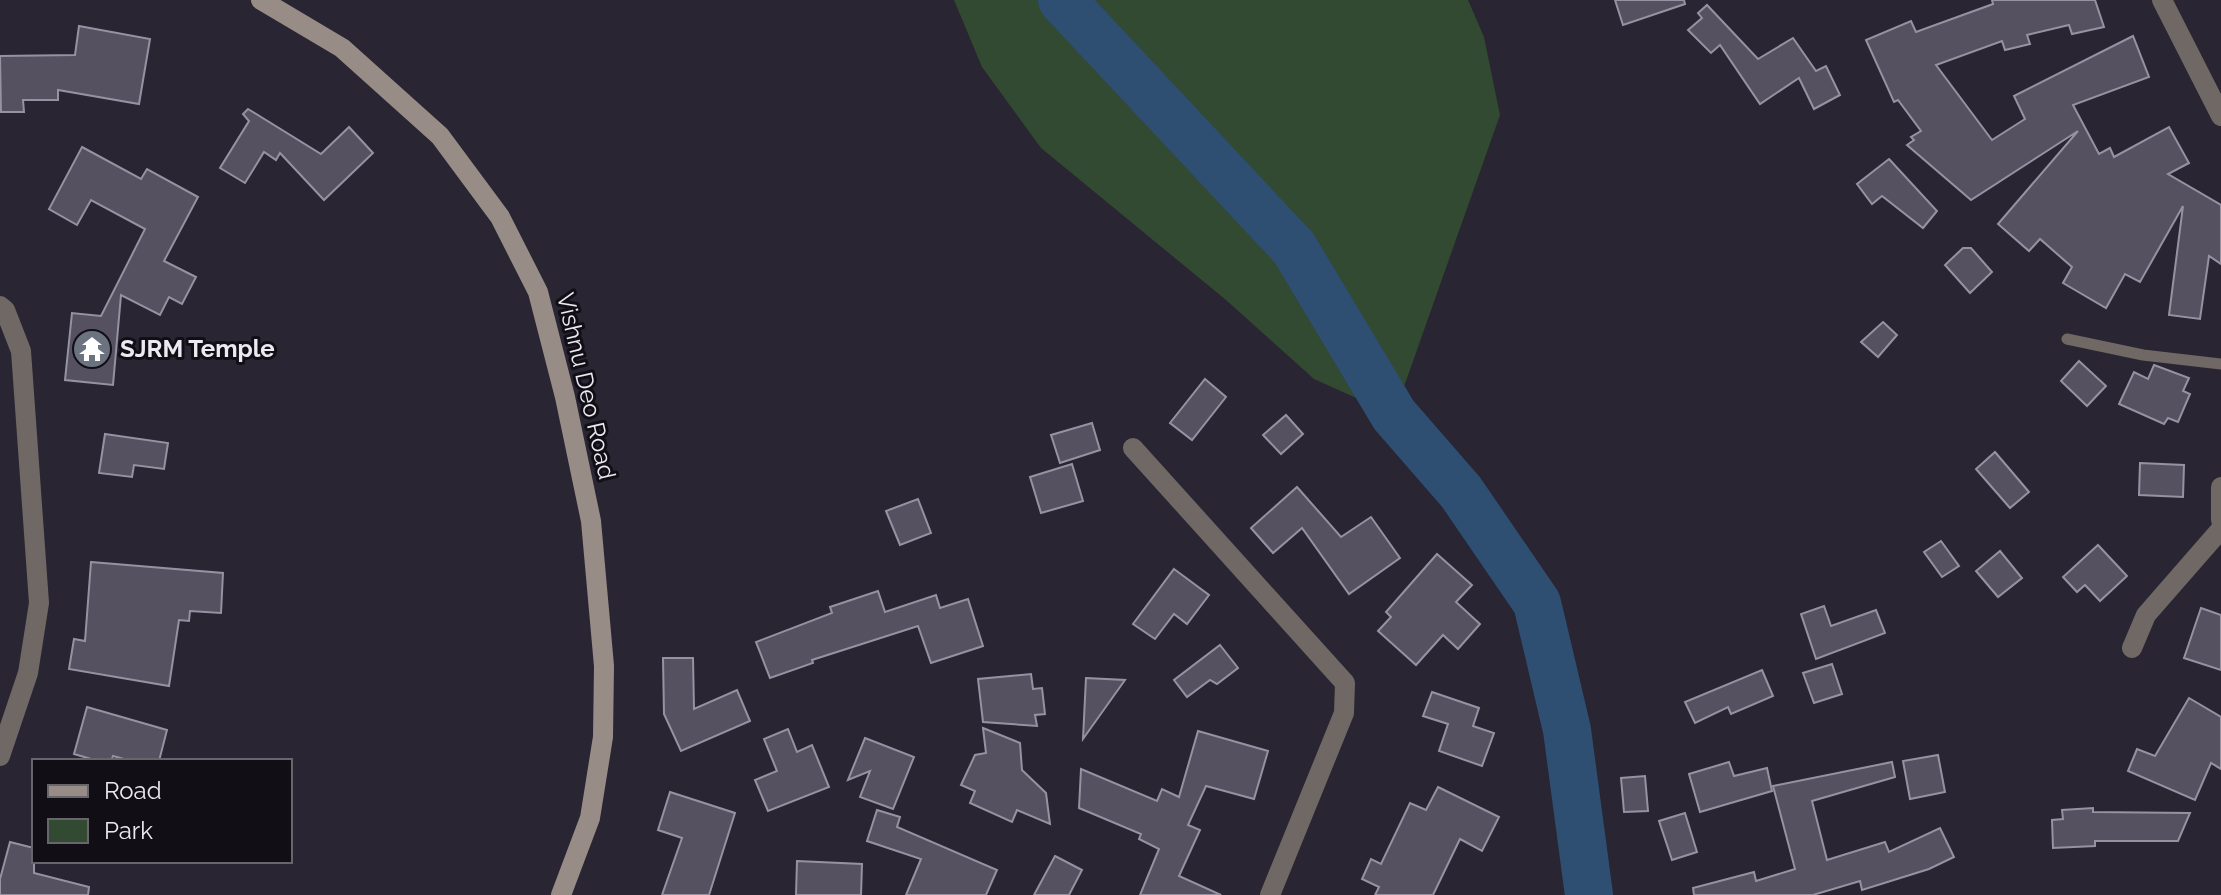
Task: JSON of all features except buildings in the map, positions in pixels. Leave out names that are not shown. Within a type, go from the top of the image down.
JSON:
[{"type":"street","name":"Vishnu Deo Road","points":[[261,0],[342,48],[440,136],[500,217],[538,292],[565,397],[591,521],[604,666],[603,737],[590,818],[561,895]]},
{"type":"street","points":[[2162,0],[2221,116]]},
{"type":"street","points":[[0,306],[5,310],[21,351],[39,603],[28,673],[0,756]]},
{"type":"street","points":[[1133,448],[1345,683],[1344,713],[1270,895]]},
{"type":"street","points":[[2221,487],[2221,520]]},
{"type":"street","points":[[2132,648],[2146,615],[2221,529]]},
{"type":"lane","points":[[2067,339],[2143,355],[2221,364]]},
{"type":"green space","points":[[954,0],[1468,0],[1484,37],[1500,115],[1394,415],[1314,379],[1226,300],[1041,148],[982,67]]},
{"type":"waterway","points":[[1062,0],[1294,248],[1394,415],[1461,492],[1537,603],[1567,730],[1589,895]]},
{"type":"place","name":"SJRM Temple","points":[[92,349]]}]
